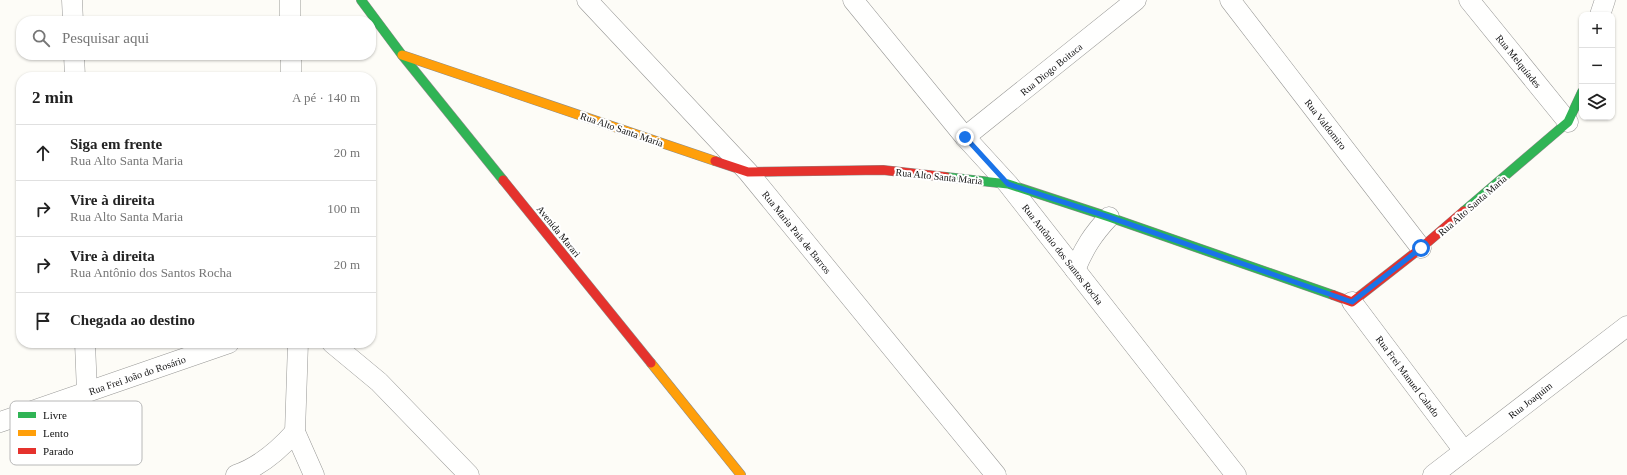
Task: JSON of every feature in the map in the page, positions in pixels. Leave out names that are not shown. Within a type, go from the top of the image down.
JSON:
[{"type":"street","points":[[72,0],[73,16]]},
{"type":"street","points":[[290,0],[290,16]]},
{"type":"street","name":"Avenida Marari","points":[[361,0],[373,16]]},
{"type":"street","name":"Rua Maria Pais de Barros","points":[[587,0],[748,172],[996,475]]},
{"type":"street","name":"Rua Antônio dos Santos Rocha","points":[[853,0],[965,137],[1008,184],[1236,475]]},
{"type":"street","name":"Rua Diogo Boitaca","points":[[965,137],[1136,0]]},
{"type":"street","name":"Rua Valdomiro","points":[[1230,0],[1421,248]]},
{"type":"street","name":"Rua Melquíades","points":[[1469,0],[1568,122]]},
{"type":"street","points":[[1601,12],[1605,0]]},
{"type":"street","name":"Avenida Marari","points":[[376,20],[402,55],[741,475]]},
{"type":"street","name":"Rua Alto Santa Maria","points":[[402,55],[748,172],[883,170],[1008,184],[1109,217],[1352,302],[1421,248],[1568,122],[1579,98]]},
{"type":"street","points":[[74,60],[75,72]]},
{"type":"street","points":[[291,60],[291,72]]},
{"type":"street","points":[[1076,270],[1082,252],[1093,234],[1109,217]]},
{"type":"street","name":"Rua Frei Manuel Calado","points":[[1352,302],[1464,451]]},
{"type":"street","name":"Rua Joaquim","points":[[1433,475],[1627,326]]},
{"type":"street","points":[[85,348],[87,392]]},
{"type":"street","name":"Rua Frei João do Rosário","points":[[61,401],[215,348]]},
{"type":"street","points":[[298,348],[295,432],[314,475]]},
{"type":"street","points":[[338,348],[379,382],[469,475]]},
{"type":"street","name":"Rua Frei João do Rosário","points":[[0,422],[10,419]]},
{"type":"street","points":[[243,474],[284,444],[295,432]]},
{"type":"traffic: fast","points":[[361,0],[373,16]]},
{"type":"traffic: fast","points":[[376,20],[402,55],[503,180]]},
{"type":"traffic: fast","points":[[1464,211],[1568,122],[1579,98]]},
{"type":"traffic: fast","points":[[946,177],[1008,184],[1109,217],[1333,295]]},
{"type":"traffic: slow","points":[[402,55],[715,161]]},
{"type":"traffic: slow","points":[[651,363],[741,475]]},
{"type":"traffic: jam","points":[[715,161],[748,172],[883,170],[946,177]]},
{"type":"traffic: jam","points":[[503,180],[651,363]]},
{"type":"traffic: jam","points":[[1333,295],[1352,302],[1421,248],[1464,211]]},
{"type":"route","points":[[965,137],[1008,184],[1109,217],[1352,302],[1421,248]]}]
